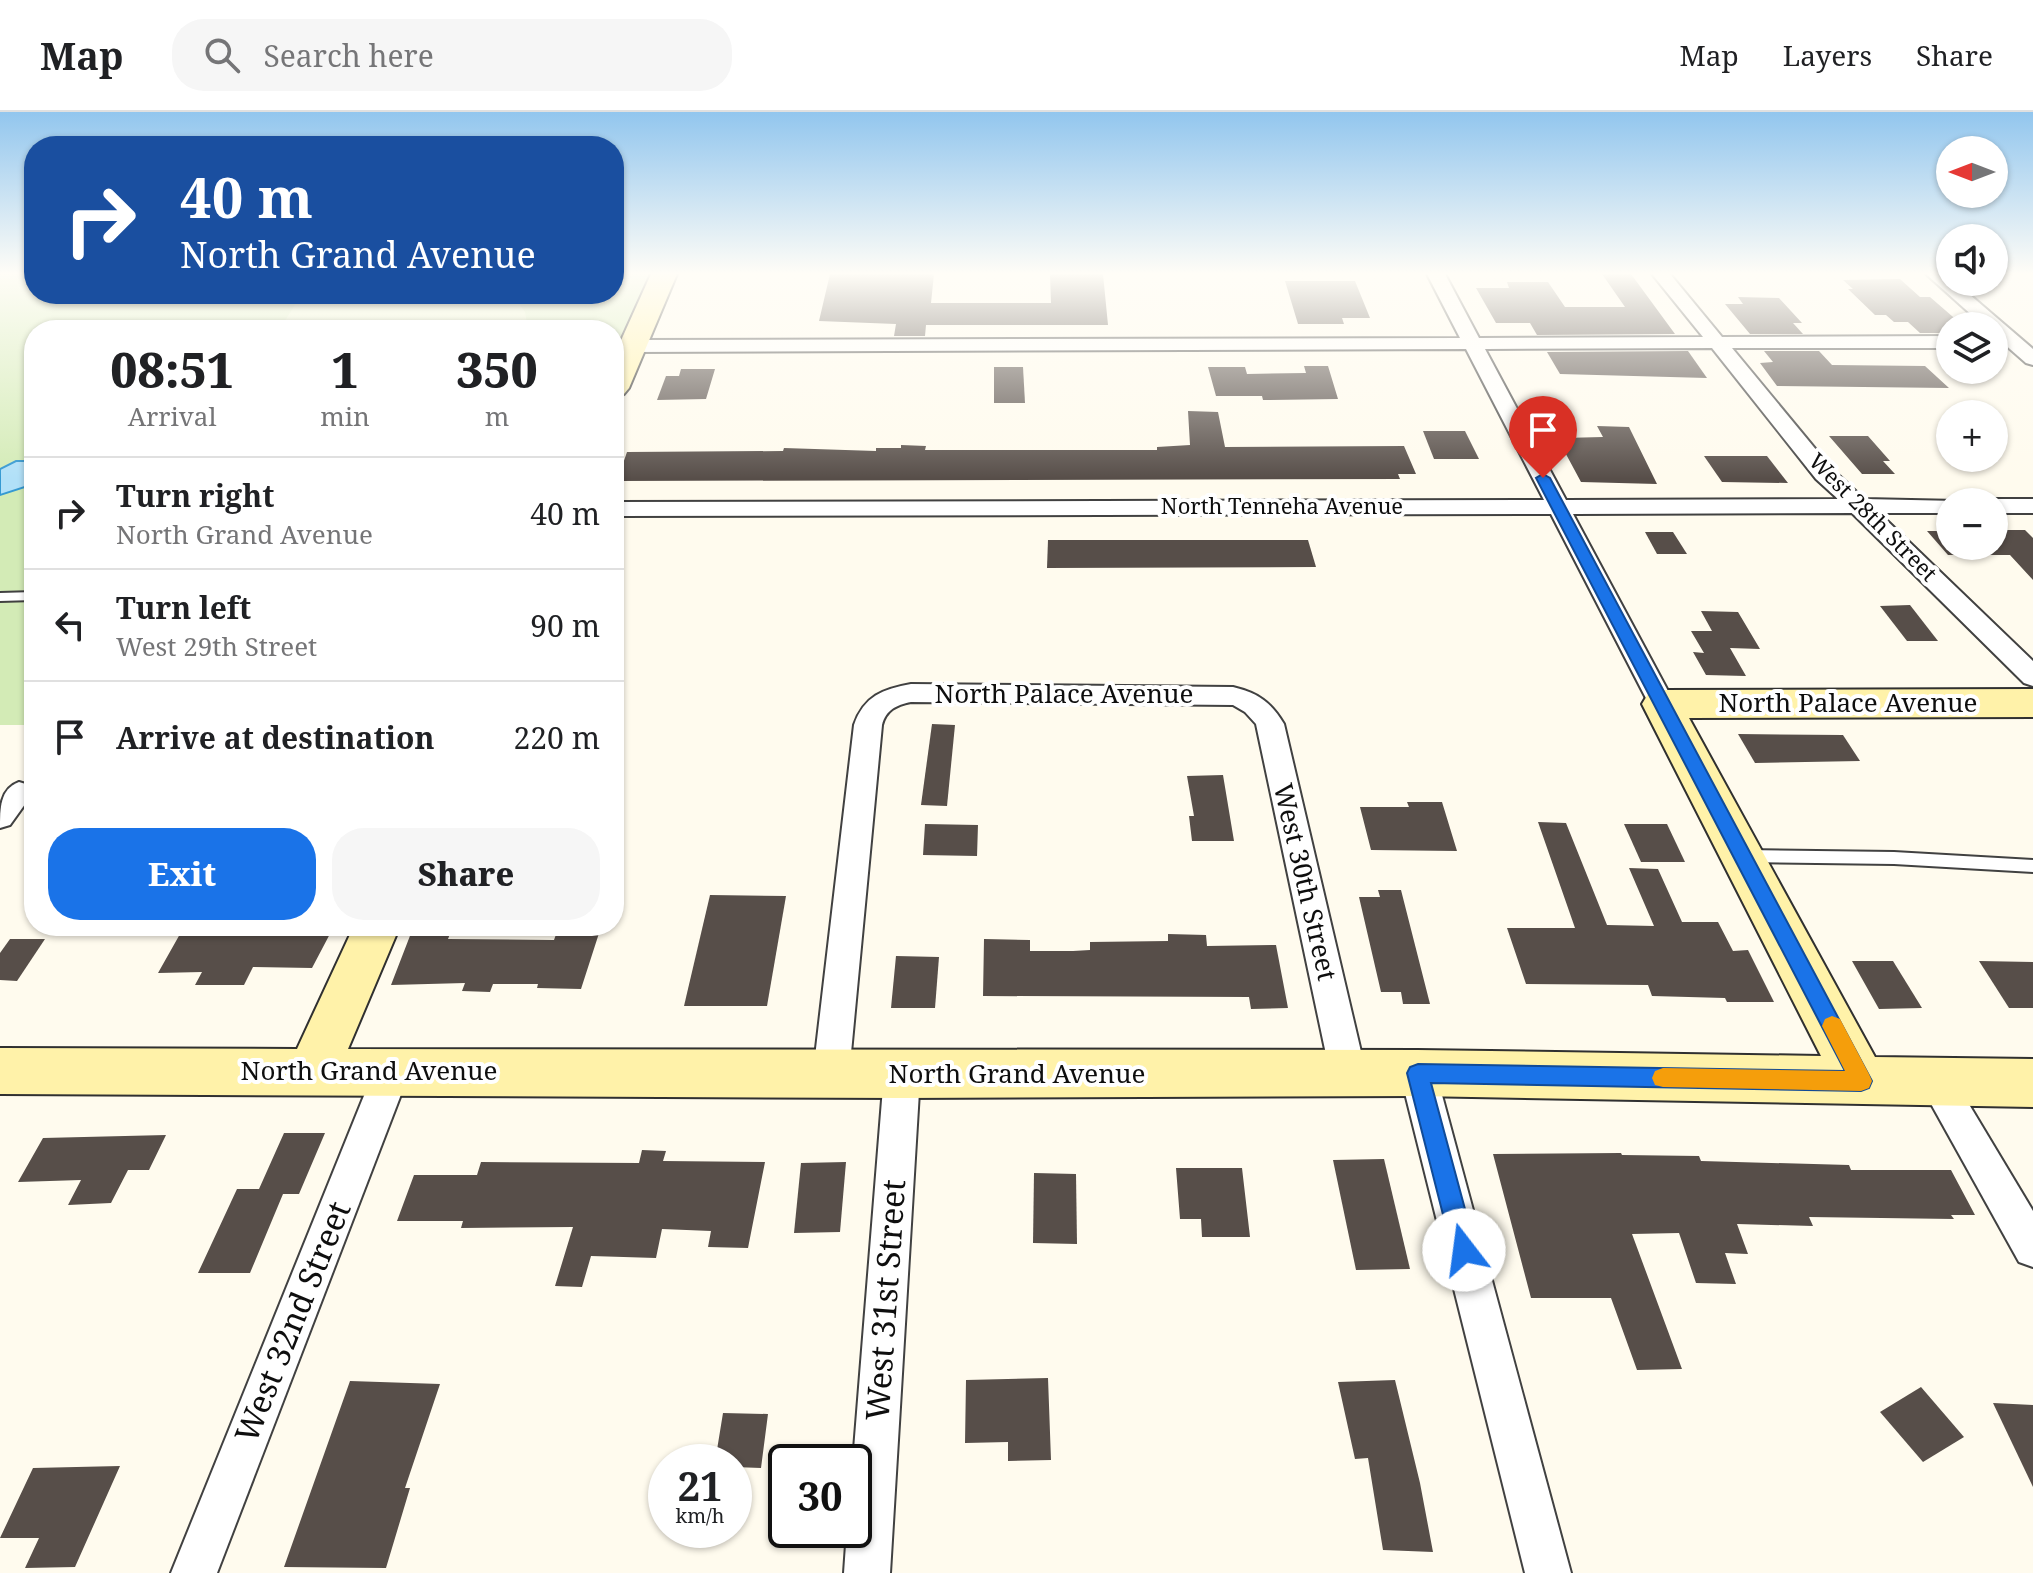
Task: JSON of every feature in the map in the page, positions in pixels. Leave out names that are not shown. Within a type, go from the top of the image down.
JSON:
[{"type":"street","points":[[624,366],[635,342]]},
{"type":"street","points":[[633,346],[1908,342]]},
{"type":"street","points":[[2014,342],[2033,359]]},
{"type":"street","points":[[1472,343],[1861,1081]]},
{"type":"street","name":"West 28th Street","points":[[1717,343],[1824,474],[2033,677]]},
{"type":"street","name":"North Tenneha Avenue","points":[[624,509],[1936,506]]},
{"type":"street","points":[[2008,506],[2033,506]]},
{"type":"street","name":"North Palace Avenue","points":[[831,1074],[868,725],[872,712],[882,701],[911,693],[1233,696],[1248,699]]},
{"type":"street","name":"West 30th Street","points":[[1248,699],[1263,711],[1270,724],[1348,1073]]},
{"type":"street","name":"North Palace Avenue","points":[[1662,704],[2033,703]]},
{"type":"street","points":[[0,817],[19,793]]},
{"type":"street","points":[[313,1071],[373,936]]},
{"type":"street","name":"North Grand Avenue","points":[[0,1071],[902,1075],[1418,1073],[2033,1083]]},
{"type":"street","name":"West 32nd Street","points":[[194,1573],[392,1071]]},
{"type":"street","points":[[1418,1073],[1548,1573]]},
{"type":"street","name":"West 31st Street","points":[[867,1573],[902,1075]]},
{"type":"street","points":[[1937,1082],[2033,1248]]},
{"type":"lane","points":[[0,597],[24,596]]},
{"type":"lane","points":[[1744,856],[1894,858],[2033,866]]},
{"type":"green space","points":[[0,342],[24,342],[24,725],[0,725]]},
{"type":"water","points":[[16,461],[24,461],[24,487],[0,495],[0,469]]},
{"type":"building","points":[[1688,351],[1707,378],[1560,374],[1547,352]]},
{"type":"building","points":[[1764,351],[1819,351],[1832,365],[1925,366],[1936,376],[1936,384],[1945,384],[1949,388],[1777,386],[1760,363],[1773,362]]},
{"type":"building","points":[[1304,366],[1328,366],[1338,399],[1263,400],[1262,396],[1216,396],[1208,367],[1245,367],[1247,374],[1306,373]]},
{"type":"building","points":[[994,367],[1023,367],[1025,403],[994,403]]},
{"type":"building","points":[[681,369],[715,369],[706,399],[657,400],[666,376],[679,376]]},
{"type":"building","points":[[1188,411],[1218,412],[1225,447],[1404,446],[1416,474],[1398,474],[1400,479],[624,481],[627,452],[783,451],[784,448],[876,451],[876,448],[901,448],[901,445],[926,446],[925,450],[1157,450],[1157,447],[1190,445]]},
{"type":"building","points":[[1597,426],[1629,427],[1657,484],[1581,482],[1560,443],[1565,442],[1563,438],[1603,437]]},
{"type":"building","points":[[1423,431],[1465,431],[1479,459],[1434,459]]},
{"type":"building","points":[[1829,436],[1868,436],[1890,461],[1883,461],[1895,474],[1862,474]]},
{"type":"building","points":[[1704,456],[1767,456],[1788,483],[1722,482]]},
{"type":"building","points":[[2008,530],[2025,530],[2033,538],[2033,580],[2010,555]]},
{"type":"building","points":[[1927,531],[1936,531],[1936,541]]},
{"type":"building","points":[[1645,532],[1673,532],[1687,554],[1657,554]]},
{"type":"building","points":[[1048,540],[1308,540],[1316,567],[1047,568]]},
{"type":"building","points":[[1910,605],[1938,641],[1907,641],[1880,606]]},
{"type":"building","points":[[1701,611],[1738,612],[1760,649],[1730,648],[1746,676],[1706,675],[1693,652],[1704,653],[1691,631],[1712,631]]},
{"type":"building","points":[[932,724],[955,725],[947,806],[921,805]]},
{"type":"building","points":[[1738,734],[1843,735],[1860,761],[1755,763]]},
{"type":"building","points":[[1223,775],[1234,841],[1192,841],[1189,816],[1194,816],[1187,776]]},
{"type":"building","points":[[1407,802],[1442,802],[1457,851],[1371,850],[1360,807],[1409,807]]},
{"type":"building","points":[[1538,822],[1566,823],[1607,925],[1654,926],[1629,868],[1658,869],[1682,922],[1718,922],[1733,951],[1748,950],[1774,1002],[1652,996],[1648,985],[1526,984],[1507,928],[1575,928]]},
{"type":"building","points":[[925,824],[978,825],[977,856],[923,855]]},
{"type":"building","points":[[1624,824],[1667,824],[1685,862],[1641,862]]},
{"type":"building","points":[[1378,890],[1401,890],[1430,1004],[1403,1004],[1401,992],[1381,992],[1359,897],[1380,897]]},
{"type":"building","points":[[710,895],[786,896],[767,1006],[684,1006]]},
{"type":"building","points":[[1168,934],[1206,935],[1207,946],[1276,945],[1288,1008],[1251,1009],[1249,997],[983,996],[984,939],[1030,940],[1030,951],[1073,951],[1090,950],[1090,942],[1168,941]]},
{"type":"building","points":[[179,936],[329,936],[312,968],[253,967],[244,985],[195,985],[202,972],[158,973]]},
{"type":"building","points":[[410,936],[554,940],[555,936],[598,936],[581,989],[537,988],[538,984],[493,984],[490,992],[462,991],[465,983],[391,985]]},
{"type":"building","points":[[10,939],[45,939],[17,981],[0,980],[0,953]]},
{"type":"building","points":[[896,956],[939,957],[935,1008],[891,1008]]},
{"type":"building","points":[[1852,961],[1893,961],[1922,1008],[1879,1009]]},
{"type":"building","points":[[1979,961],[2033,962],[2033,1008],[2009,1008]]},
{"type":"building","points":[[284,1133],[325,1133],[299,1194],[283,1194],[250,1273],[198,1273],[237,1189],[259,1189]]},
{"type":"building","points":[[166,1135],[149,1170],[128,1170],[111,1203],[68,1205],[81,1180],[18,1182],[43,1138]]},
{"type":"building","points":[[642,1150],[666,1151],[663,1161],[765,1162],[748,1248],[708,1247],[711,1231],[662,1229],[656,1258],[591,1256],[582,1287],[555,1286],[573,1227],[461,1228],[463,1221],[397,1221],[414,1175],[477,1175],[481,1162],[639,1163]]},
{"type":"building","points":[[1493,1154],[1699,1156],[1701,1161],[1849,1165],[1851,1170],[1951,1170],[1975,1215],[1951,1215],[1954,1219],[1809,1217],[1813,1226],[1737,1224],[1748,1254],[1725,1253],[1736,1284],[1696,1283],[1679,1233],[1632,1234],[1682,1369],[1637,1370],[1611,1298],[1531,1298]]},
{"type":"building","points":[[1384,1159],[1410,1269],[1356,1270],[1333,1160]]},
{"type":"building","points":[[846,1162],[840,1232],[794,1233],[801,1163]]},
{"type":"building","points":[[1176,1168],[1242,1168],[1250,1237],[1202,1237],[1201,1219],[1180,1219]]},
{"type":"building","points":[[1034,1173],[1076,1174],[1077,1244],[1033,1243]]},
{"type":"building","points":[[1048,1378],[1051,1460],[1008,1461],[1008,1442],[965,1443],[966,1380]]},
{"type":"building","points":[[1395,1380],[1433,1552],[1383,1550],[1368,1458],[1355,1459],[1338,1382]]},
{"type":"building","points":[[350,1381],[440,1384],[405,1488],[410,1488],[386,1568],[284,1567]]},
{"type":"building","points":[[1921,1387],[1964,1437],[1923,1462],[1880,1412]]},
{"type":"building","points":[[1993,1403],[2033,1405],[2033,1487]]},
{"type":"building","points":[[723,1413],[768,1414],[761,1468],[752,1468],[752,1444],[718,1444]]},
{"type":"building","points":[[120,1466],[75,1567],[25,1568],[39,1538],[0,1538],[33,1468]]},
{"type":"slow traffic","points":[[1663,1078],[1861,1081],[1832,1026]]},
{"type":"route","points":[[1464,1250],[1418,1073],[1861,1081],[1543,478]]}]
